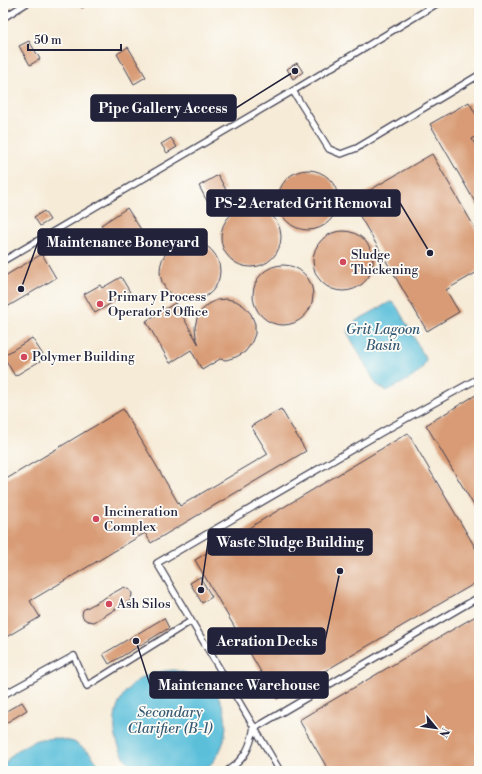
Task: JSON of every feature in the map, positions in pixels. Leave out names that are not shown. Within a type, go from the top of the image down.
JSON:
[{"type":"lane","points":[[3,18],[27,3]]},
{"type":"lane","points":[[3,261],[438,3]]},
{"type":"lane","points":[[293,90],[329,149],[341,154],[357,148],[479,75]]},
{"type":"lane","points":[[280,771],[157,563],[382,432],[479,378]]},
{"type":"lane","points":[[254,727],[479,597]]},
{"type":"lane","points":[[3,695],[74,656],[87,686],[191,621]]},
{"type":"lane","points":[[227,771],[242,759],[249,748],[254,727]]},
{"type":"water","name":"Grit Lagoon Basin","points":[[390,302],[394,303],[397,307],[426,359],[424,365],[416,374],[387,391],[376,384],[347,332],[354,322]]},
{"type":"water","name":"Secondary Clarifier (B-1)","points":[[174,670],[200,679],[208,684],[216,694],[222,704],[225,716],[226,729],[224,741],[212,762],[203,771],[137,771],[127,761],[120,750],[116,738],[116,712],[120,700],[128,689],[138,680],[155,673]]},
{"type":"water","points":[[56,738],[74,742],[90,753],[103,771],[3,771],[7,761],[21,748],[39,739]]},
{"type":"building","points":[[79,3],[91,3],[82,8]]},
{"type":"building","points":[[29,41],[40,59],[30,65],[19,46]]},
{"type":"building","points":[[128,47],[146,77],[134,84],[117,54]]},
{"type":"building","points":[[297,63],[303,72],[293,79],[287,69]]},
{"type":"building","points":[[469,102],[479,120],[479,135],[472,139],[479,152],[479,209],[430,124]]},
{"type":"building","points":[[171,138],[177,147],[167,153],[161,144]]},
{"type":"building","points":[[432,154],[479,235],[479,271],[446,290],[459,312],[427,331],[351,201]]},
{"type":"building","name":"Sludge Thickening","points":[[308,170],[325,175],[333,183],[338,200],[333,217],[325,225],[308,230],[291,225],[283,217],[278,200],[283,183],[291,175]]},
{"type":"building","points":[[218,175],[226,190],[207,201],[199,186]]},
{"type":"building","points":[[251,207],[268,212],[276,220],[281,237],[276,254],[268,262],[251,267],[234,262],[226,254],[221,237],[226,220],[234,212]]},
{"type":"building","points":[[127,208],[146,237],[121,254],[101,225]]},
{"type":"building","points":[[44,211],[50,220],[40,226],[34,217]]},
{"type":"building","name":"Sludge Thickening","points":[[343,231],[360,236],[368,244],[373,261],[368,278],[360,286],[343,291],[326,286],[318,278],[313,261],[318,244],[326,236]]},
{"type":"building","points":[[190,241],[207,246],[215,254],[220,271],[215,288],[207,296],[190,301],[173,296],[165,288],[160,271],[165,254],[173,246]]},
{"type":"building","points":[[42,254],[56,278],[7,307],[3,299],[3,277]]},
{"type":"building","points":[[283,265],[300,270],[308,278],[313,295],[308,312],[300,320],[283,325],[266,320],[258,312],[253,295],[258,278],[266,270]]},
{"type":"building","name":"Primary Process Operator's Office","points":[[121,277],[130,292],[95,313],[84,294],[100,285],[102,288]]},
{"type":"building","points":[[227,299],[236,301],[244,306],[251,314],[255,324],[255,334],[251,344],[245,352],[226,360],[220,359],[202,370],[191,350],[170,363],[146,321],[175,303],[199,345],[195,327],[197,318],[202,310],[209,304],[217,300]]},
{"type":"building","name":"Polymer Building","points":[[32,338],[45,358],[15,376],[3,356]]},
{"type":"building","points":[[479,393],[479,514],[426,425]]},
{"type":"building","name":"Incineration Complex","points":[[123,409],[180,506],[268,454],[251,426],[281,409],[306,451],[151,543],[145,533],[30,601],[40,617],[3,639],[3,481]]},
{"type":"building","points":[[408,433],[479,554],[479,581],[277,699],[195,560]]},
{"type":"building","points":[[200,577],[212,597],[202,603],[190,583]]},
{"type":"building","name":"Ash Silos","points":[[124,587],[131,591],[131,600],[94,622],[84,619],[82,615],[83,610]]},
{"type":"building","points":[[479,614],[479,771],[329,771],[299,720]]},
{"type":"building","points":[[164,618],[169,628],[109,664],[103,654]]},
{"type":"building","points":[[22,702],[27,710],[6,723],[3,719],[3,713]]},
{"type":"place","name":"Pipe Gallery Access","points":[[295,71]]},
{"type":"place","name":"PS-2 Aerated Grit Removal","points":[[430,253]]},
{"type":"place","name":"Sludge Thickening","points":[[343,262]]},
{"type":"place","name":"Maintenance Boneyard","points":[[21,289]]},
{"type":"place","name":"Primary Process Operator's Office","points":[[100,304]]},
{"type":"place","name":"Polymer Building","points":[[24,357]]},
{"type":"place","name":"Incineration Complex","points":[[96,519]]},
{"type":"place","name":"Aeration Decks","points":[[340,571]]},
{"type":"place","name":"Waste Sludge Building","points":[[201,590]]},
{"type":"place","name":"Ash Silos","points":[[109,604]]},
{"type":"place","name":"Maintenance Warehouse","points":[[136,641]]}]
